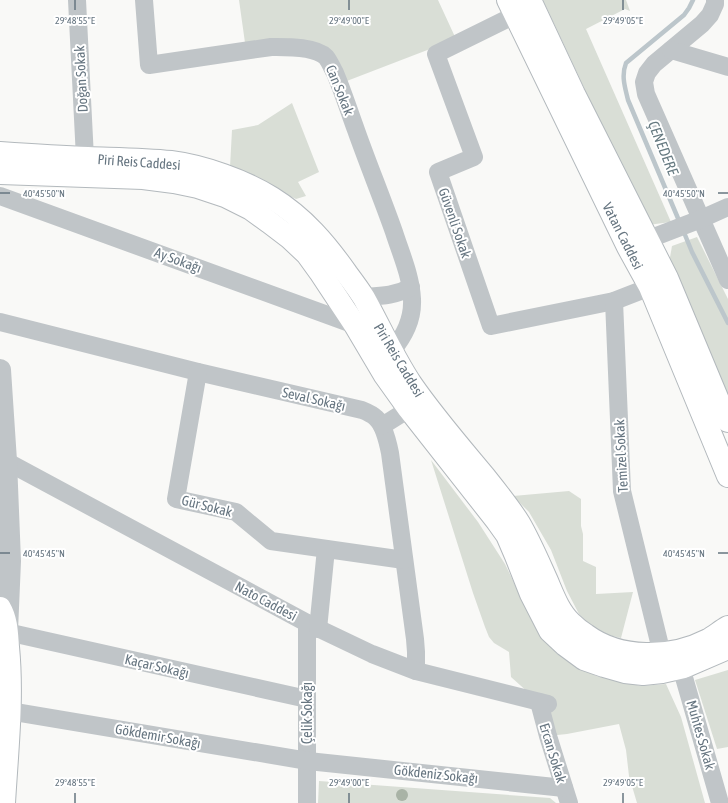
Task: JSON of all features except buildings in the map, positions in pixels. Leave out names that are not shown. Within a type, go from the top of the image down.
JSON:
[{"type":"main road","name":"Vatan Caddesi","points":[[518,5],[574,94],[630,207],[654,236],[658,283],[728,476]]},
{"type":"main road","name":"Vatan Caddesi","points":[[518,5],[628,247],[658,283],[728,421]]},
{"type":"main road","name":"Piri Reis Caddesi","points":[[0,154],[174,162],[196,167],[245,184],[271,198],[298,216],[320,237],[337,259],[363,297],[410,383],[433,414],[501,497],[518,522],[531,545],[560,609],[570,622],[588,637],[606,646],[639,654],[662,654],[687,648],[708,640],[724,639]]},
{"type":"main road","name":"Piri Reis Caddesi","points":[[0,173],[143,178],[174,182],[198,187],[225,196],[251,209],[290,238],[306,254],[320,272],[355,325],[384,374],[408,409],[497,521],[516,556],[531,594],[550,631],[565,645],[584,660],[625,672],[643,674],[681,668],[724,639]]},
{"type":"main road","points":[[0,608],[4,614],[10,666],[4,803]]},
{"type":"street","name":"Doğan Sokak","points":[[77,0],[85,158]]},
{"type":"street","name":"Can Sokak","points":[[144,0],[149,65],[271,47],[307,49],[326,56],[339,84],[400,248],[411,287]]},
{"type":"street","points":[[715,0],[715,4],[710,15],[702,24],[654,64],[647,73],[644,82],[646,94],[695,221],[728,280]]},
{"type":"street","name":"Güvenli Sokak","points":[[518,5],[436,54],[474,157],[438,172],[491,326],[614,301],[658,283]]},
{"type":"street","points":[[671,50],[728,68]]},
{"type":"street","name":"Ay Sokağı","points":[[0,196],[355,325]]},
{"type":"street","points":[[628,247],[728,207]]},
{"type":"street","points":[[363,297],[394,294],[403,292],[411,287],[412,301],[410,320],[400,341],[392,351]]},
{"type":"street","name":"Temizel Sokak","points":[[614,301],[622,491],[662,654]]},
{"type":"street","name":"Seval Sokağı","points":[[0,322],[198,372],[362,410],[378,419],[382,426],[390,453],[415,639],[416,671]]},
{"type":"street","points":[[0,370],[7,632]]},
{"type":"street","name":"Gür Sokak","points":[[198,372],[176,499],[236,512],[271,541],[404,560]]},
{"type":"street","points":[[382,426],[408,409]]},
{"type":"street","name":"Nato Caddesi","points":[[3,460],[313,626],[372,654],[416,671],[544,703]]},
{"type":"street","name":"Çelik Sokağı","points":[[307,803],[307,699],[313,626],[326,549]]},
{"type":"street","name":"Kaçar Sokağı","points":[[7,632],[307,699]]},
{"type":"street","name":"Muhtes Sokak","points":[[681,668],[720,803]]},
{"type":"street","name":"Ercan Sokak","points":[[544,703],[548,736],[566,795]]},
{"type":"street","name":"Gökdemir Sokağı","points":[[9,711],[308,761]]},
{"type":"street","name":"Gökdeniz Sokağı","points":[[308,761],[566,795]]},
{"type":"shaded area","points":[[239,0],[438,0],[456,39],[339,84],[325,56],[246,50]]},
{"type":"shaded area","points":[[543,0],[626,0],[630,11],[625,9],[586,29],[671,222],[648,225]]},
{"type":"shaded area","points":[[292,103],[319,172],[298,182],[306,196],[296,199],[230,167],[232,130],[258,125]]},
{"type":"shaded area","points":[[697,237],[728,299],[728,395],[669,263],[672,246]]},
{"type":"shaded area","points":[[431,460],[478,522],[505,564],[534,624],[572,662],[596,676],[641,686],[666,684],[681,717],[705,803],[637,803],[629,776],[626,750],[619,724],[548,736],[539,702],[511,677],[509,652],[494,643],[489,637],[473,593]]},
{"type":"shaded area","points":[[569,491],[581,499],[583,561],[596,567],[596,594],[633,592],[621,638],[604,634],[591,626],[579,614],[567,591],[551,550],[529,512],[513,496]]},
{"type":"shaded area","points":[[728,670],[728,747],[717,749],[695,680]]},
{"type":"shaded area","points":[[319,781],[550,798],[556,803],[318,803]]},
{"type":"waterway","name":"ÇENEDERE","points":[[680,223],[628,100],[624,82],[624,72],[626,63],[684,15],[693,0]]},
{"type":"waterway","name":"ÇENEDERE","points":[[683,230],[692,252],[728,323]]}]
